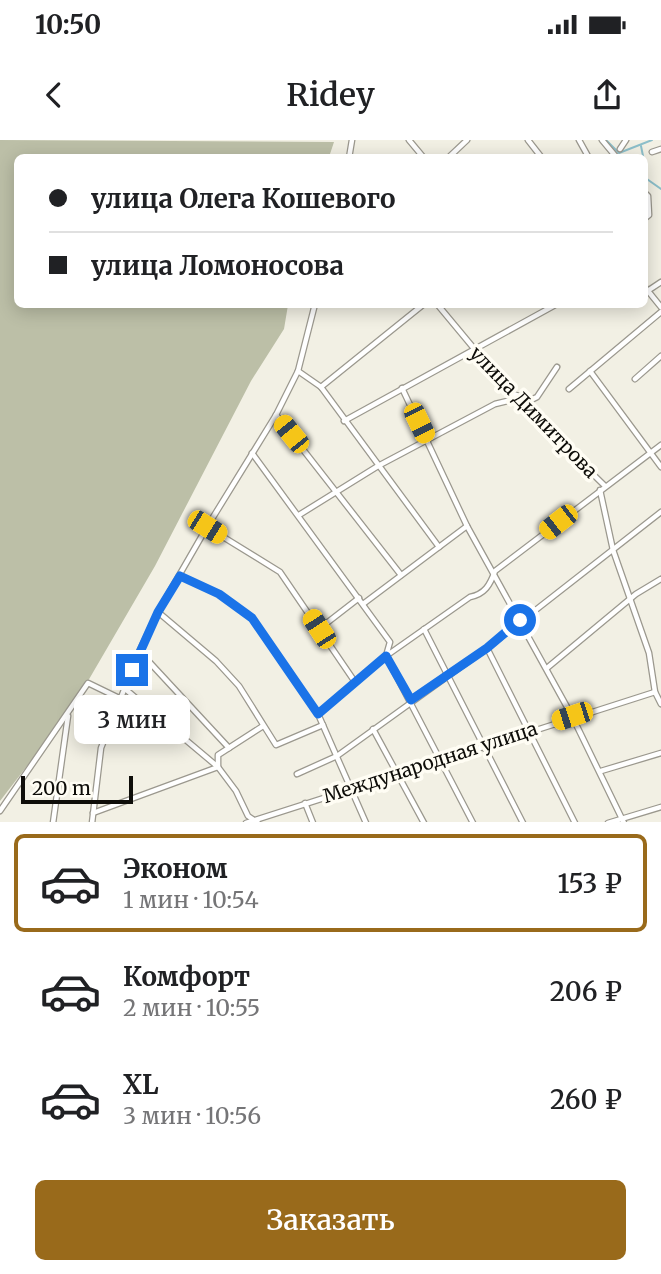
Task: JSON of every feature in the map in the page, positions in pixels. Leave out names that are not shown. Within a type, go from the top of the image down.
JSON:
[{"type":"street","points":[[409,140],[421,154]]},
{"type":"street","points":[[451,154],[467,140]]},
{"type":"street","points":[[528,140],[539,154]]},
{"type":"street","points":[[602,140],[614,154]]},
{"type":"street","points":[[620,149],[626,140]]},
{"type":"street","points":[[652,152],[661,149]]},
{"type":"street","points":[[648,196],[648,216]]},
{"type":"street","points":[[569,388],[661,310],[649,290],[661,282]]},
{"type":"street","points":[[92,822],[101,748],[139,652],[158,612],[207,527],[276,415],[298,371],[314,308]]},
{"type":"street","points":[[321,387],[419,308]]},
{"type":"street","name":"улица Димитрова","points":[[440,308],[514,397],[603,488]]},
{"type":"street","points":[[344,421],[545,308]]},
{"type":"street","points":[[635,379],[661,356]]},
{"type":"street","points":[[299,515],[378,466],[495,404],[514,397],[531,400],[537,397],[557,367]]},
{"type":"street","points":[[298,371],[321,387],[439,547]]},
{"type":"street","points":[[590,371],[661,467]]},
{"type":"street","points":[[402,388],[467,526],[495,571],[547,668],[601,771],[623,820]]},
{"type":"street","points":[[276,415],[401,575]]},
{"type":"street","points":[[318,714],[386,656],[470,597],[484,591],[490,586],[495,571],[661,445]]},
{"type":"street","points":[[252,453],[390,642],[386,656],[473,822]]},
{"type":"street","points":[[603,488],[613,550],[649,653],[655,692],[661,704]]},
{"type":"street","points":[[296,774],[337,756],[411,700],[487,648],[661,512]]},
{"type":"street","points":[[363,604],[467,526]]},
{"type":"street","points":[[207,527],[280,572],[355,682]]},
{"type":"street","points":[[180,576],[219,594],[252,618],[318,714],[366,822]]},
{"type":"street","points":[[547,668],[661,579]]},
{"type":"street","points":[[319,629],[359,598]]},
{"type":"street","points":[[158,612],[216,661],[239,686],[276,745],[323,724]]},
{"type":"street","points":[[424,629],[523,822]]},
{"type":"street","points":[[487,648],[575,822]]},
{"type":"street","points":[[139,652],[229,748]]},
{"type":"street","points":[[0,811],[88,683],[121,699]]},
{"type":"street","points":[[124,688],[218,767],[236,791],[248,816],[258,821]]},
{"type":"street","name":"Международная улица","points":[[246,822],[258,821],[305,803],[572,716],[655,692]]},
{"type":"street","points":[[53,822],[68,715]]},
{"type":"street","points":[[218,767],[218,755],[263,726]]},
{"type":"street","points":[[373,729],[424,822]]},
{"type":"street","points":[[601,771],[661,753]]},
{"type":"street","points":[[93,813],[218,767]]},
{"type":"street","points":[[305,803],[313,822]]},
{"type":"street","points":[[608,822],[623,820],[661,807]]},
{"type":"green space","points":[[0,140],[334,142],[330,154],[14,154],[14,308],[288,308],[284,329],[251,381],[155,566],[74,705],[0,801]]},
{"type":"waterway","points":[[606,140],[619,153],[652,140]]},
{"type":"waterway","points":[[641,146],[643,154]]},
{"type":"waterway","points":[[648,180],[661,189]]},
{"type":"route","points":[[132,670],[158,612],[180,576],[219,594],[252,618],[318,714],[386,656],[411,700],[487,648],[520,620]]}]
